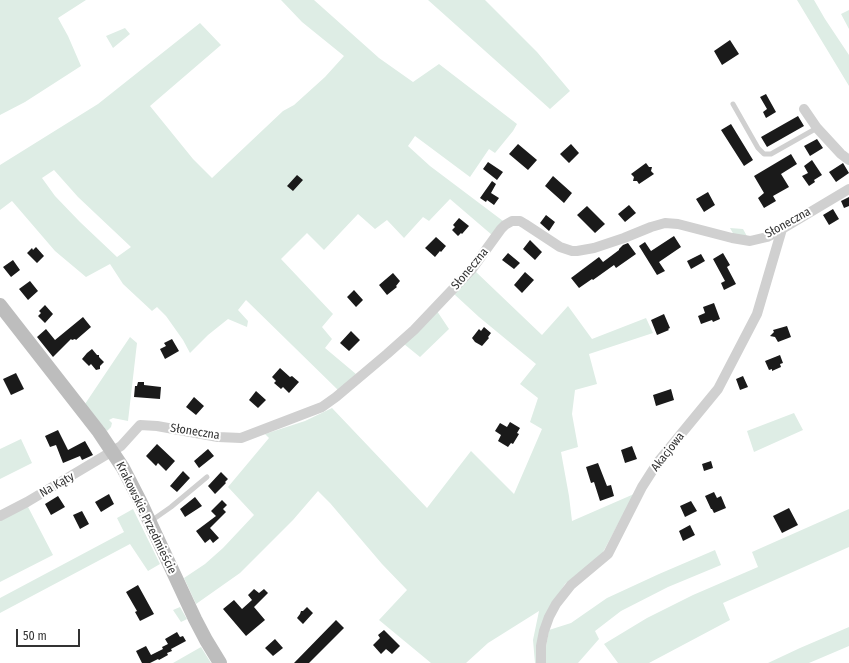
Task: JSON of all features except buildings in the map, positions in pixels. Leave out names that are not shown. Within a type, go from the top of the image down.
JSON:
[{"type":"main road","name":"Krakowskie Przedmieście","points":[[0,305],[113,452],[128,477],[195,619],[220,663]]},
{"type":"street","points":[[804,109],[817,128],[841,154],[849,160]]},
{"type":"street","name":"Słoneczna","points":[[113,452],[121,446],[140,425],[157,426],[218,437],[241,438],[315,410],[328,403],[380,360],[417,326],[472,269],[501,229],[512,221],[520,221],[560,248],[577,251],[594,248],[666,223],[678,224],[732,238],[750,241],[767,237],[849,189]]},
{"type":"street","name":"Akacjowa","points":[[541,663],[541,646],[544,632],[549,617],[558,601],[571,585],[608,554],[642,487],[658,462],[718,389],[757,314],[782,229]]},
{"type":"street","name":"Na Kąty","points":[[0,516],[113,452]]},
{"type":"lane","points":[[733,104],[758,148],[764,154],[771,154],[817,128]]},
{"type":"lane","points":[[150,522],[160,516],[207,477]]},
{"type":"shaded area","points":[[0,0],[86,0],[58,18],[68,36],[81,66],[25,102],[0,115]]},
{"type":"shaded area","points":[[281,0],[314,0],[379,58],[413,82],[439,64],[517,124],[495,153],[489,149],[470,177],[415,136],[408,146],[430,166],[503,221],[492,235],[450,199],[429,221],[423,217],[404,238],[387,220],[375,229],[358,214],[324,250],[307,233],[281,259],[333,314],[322,327],[332,339],[325,348],[356,374],[339,391],[246,300],[238,310],[248,321],[247,327],[228,319],[208,335],[190,353],[183,340],[166,316],[157,307],[152,311],[123,284],[110,264],[86,277],[55,251],[12,201],[0,210],[0,165],[98,104],[200,23],[221,45],[150,106],[193,159],[212,178],[283,111],[294,105],[325,77],[344,56],[302,22]],"holes":[[[54,170],[78,197],[131,247],[117,257],[55,196],[42,178]]]},
{"type":"shaded area","points":[[428,0],[485,0],[537,52],[570,91],[550,109]]},
{"type":"shaded area","points":[[797,0],[814,0],[849,55],[849,86]]},
{"type":"shaded area","points":[[849,10],[849,29],[841,14]]},
{"type":"shaded area","points":[[125,28],[130,34],[113,48],[106,36]]},
{"type":"shaded area","points":[[730,228],[743,229],[748,238],[735,237]]},
{"type":"shaded area","points":[[475,271],[542,335],[568,306],[592,339],[646,318],[653,333],[589,354],[597,384],[575,390],[572,414],[578,447],[561,452],[572,521],[634,494],[602,554],[565,584],[545,616],[536,663],[533,640],[539,611],[488,643],[466,663],[431,663],[379,620],[407,590],[382,564],[318,491],[293,520],[240,573],[196,604],[184,578],[205,564],[223,548],[254,515],[228,487],[269,438],[265,434],[305,421],[332,408],[427,508],[471,451],[514,494],[542,429],[530,422],[538,398],[520,384],[536,364],[479,317],[454,294]]},
{"type":"shaded area","points":[[437,311],[449,329],[420,357],[404,344]]},
{"type":"shaded area","points":[[130,337],[137,343],[128,421],[113,418],[109,420],[112,423],[111,427],[107,431],[85,404]]},
{"type":"shaded area","points":[[794,413],[803,430],[754,452],[747,431]]},
{"type":"shaded area","points":[[21,439],[32,463],[0,479],[0,449]]},
{"type":"shaded area","points":[[27,505],[53,555],[0,582],[0,518]]},
{"type":"shaded area","points":[[133,509],[160,564],[148,571],[130,544],[0,613],[0,598],[124,532],[117,518]]},
{"type":"shaded area","points":[[849,509],[849,547],[723,603],[730,620],[649,663],[618,663],[604,644],[647,618],[693,595],[758,567],[752,552]]},
{"type":"shaded area","points":[[715,550],[721,565],[668,587],[621,611],[595,631],[599,639],[578,663],[543,663],[549,630],[571,623],[607,598]]},
{"type":"shaded area","points":[[180,607],[187,619],[181,622],[173,610]]},
{"type":"shaded area","points":[[849,627],[849,646],[809,663],[768,663],[800,648]]},
{"type":"shaded area","points":[[201,647],[211,663],[173,663]]}]
